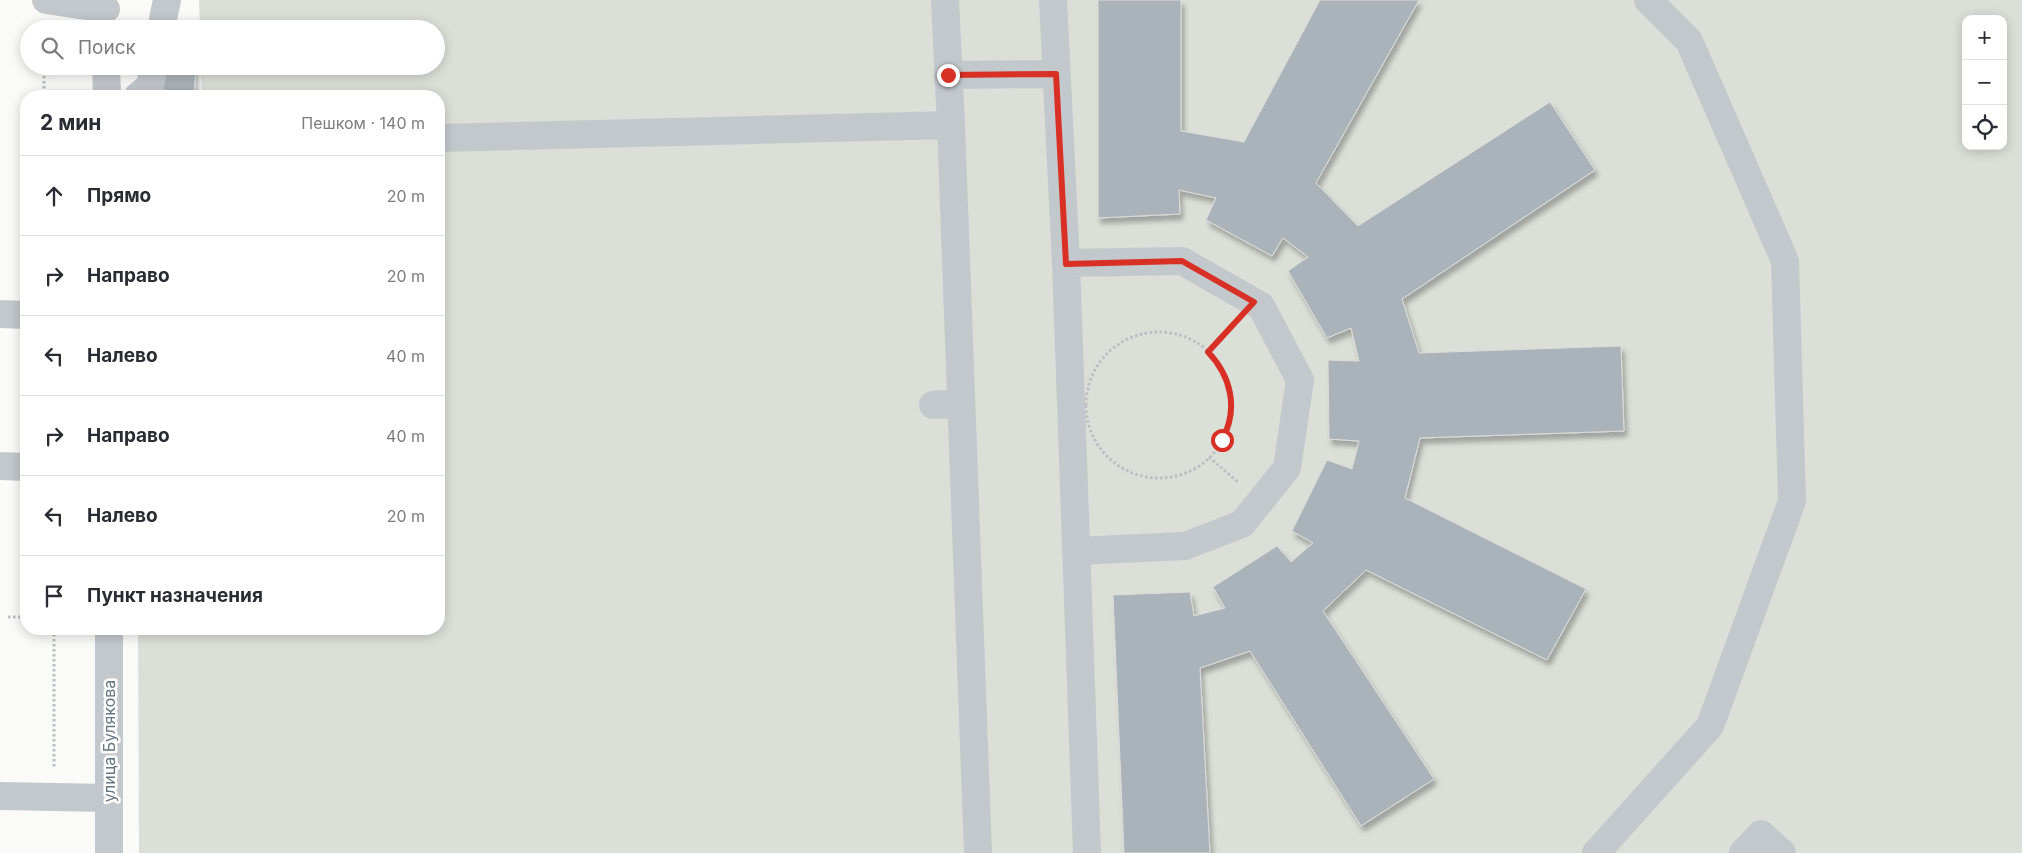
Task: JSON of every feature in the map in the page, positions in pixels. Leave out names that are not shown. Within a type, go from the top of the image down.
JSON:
[{"type":"street","points":[[46,0],[106,13]]},
{"type":"street","points":[[163,20],[167,0]]},
{"type":"street","points":[[945,0],[978,853]]},
{"type":"street","points":[[1053,0],[1066,264],[1087,853]]},
{"type":"street","points":[[1596,853],[1710,726],[1792,501],[1785,261],[1689,41],[1648,0]]},
{"type":"street","points":[[948,75],[1056,74]]},
{"type":"street","points":[[106,75],[106,90]]},
{"type":"street","points":[[145,90],[150,86],[152,75]]},
{"type":"street","points":[[445,138],[951,125]]},
{"type":"street","points":[[1066,264],[1182,261],[1261,306],[1300,380],[1286,468],[1242,524],[1185,546],[1076,551]]},
{"type":"street","points":[[0,314],[20,315]]},
{"type":"street","points":[[933,405],[961,403]]},
{"type":"street","points":[[0,466],[20,467]]},
{"type":"street","name":"улица Булякова","points":[[108,635],[109,853]]},
{"type":"street","points":[[0,796],[109,798]]},
{"type":"street","points":[[1743,853],[1761,834],[1782,853]]},
{"type":"path","points":[[44,75],[44,90]]},
{"type":"path","points":[[1208,352],[1254,302]]},
{"type":"path","points":[[1160,332],[1183,336],[1208,352],[1219,364],[1229,384],[1232,407],[1228,430],[1217,450],[1209,457],[1200,465],[1179,475],[1154,478],[1130,472],[1109,459],[1093,439],[1086,415],[1087,390],[1097,366],[1113,348],[1136,335],[1160,332]]},
{"type":"path","points":[[1209,457],[1260,501]]},
{"type":"path","points":[[8,617],[20,617]]},
{"type":"path","points":[[54,635],[55,797]]},
{"type":"shaded area","points":[[199,0],[2022,0],[2022,853],[139,853],[138,635],[445,635],[445,90],[202,90],[201,75],[445,75],[445,20],[200,20]]},
{"type":"building","points":[[1098,0],[1181,0],[1181,131],[1244,142],[1320,0],[1419,0],[1316,183],[1358,226],[1550,102],[1595,170],[1402,299],[1419,353],[1621,346],[1624,431],[1420,438],[1405,498],[1586,589],[1547,660],[1366,570],[1323,611],[1434,779],[1361,826],[1250,651],[1200,668],[1210,853],[1124,853],[1113,595],[1190,592],[1194,616],[1225,608],[1213,587],[1277,546],[1291,562],[1313,543],[1292,531],[1327,460],[1352,469],[1359,441],[1329,439],[1328,360],[1359,361],[1351,328],[1327,338],[1288,271],[1308,257],[1283,238],[1272,256],[1206,220],[1216,198],[1179,190],[1180,214],[1098,218]]},
{"type":"building","points":[[159,75],[195,75],[194,90],[158,90]]},
{"type":"route","points":[[948,75],[1056,74],[1066,264],[1182,261],[1254,302],[1208,352],[1219,364],[1229,384],[1232,407],[1228,430],[1222,440]]}]
